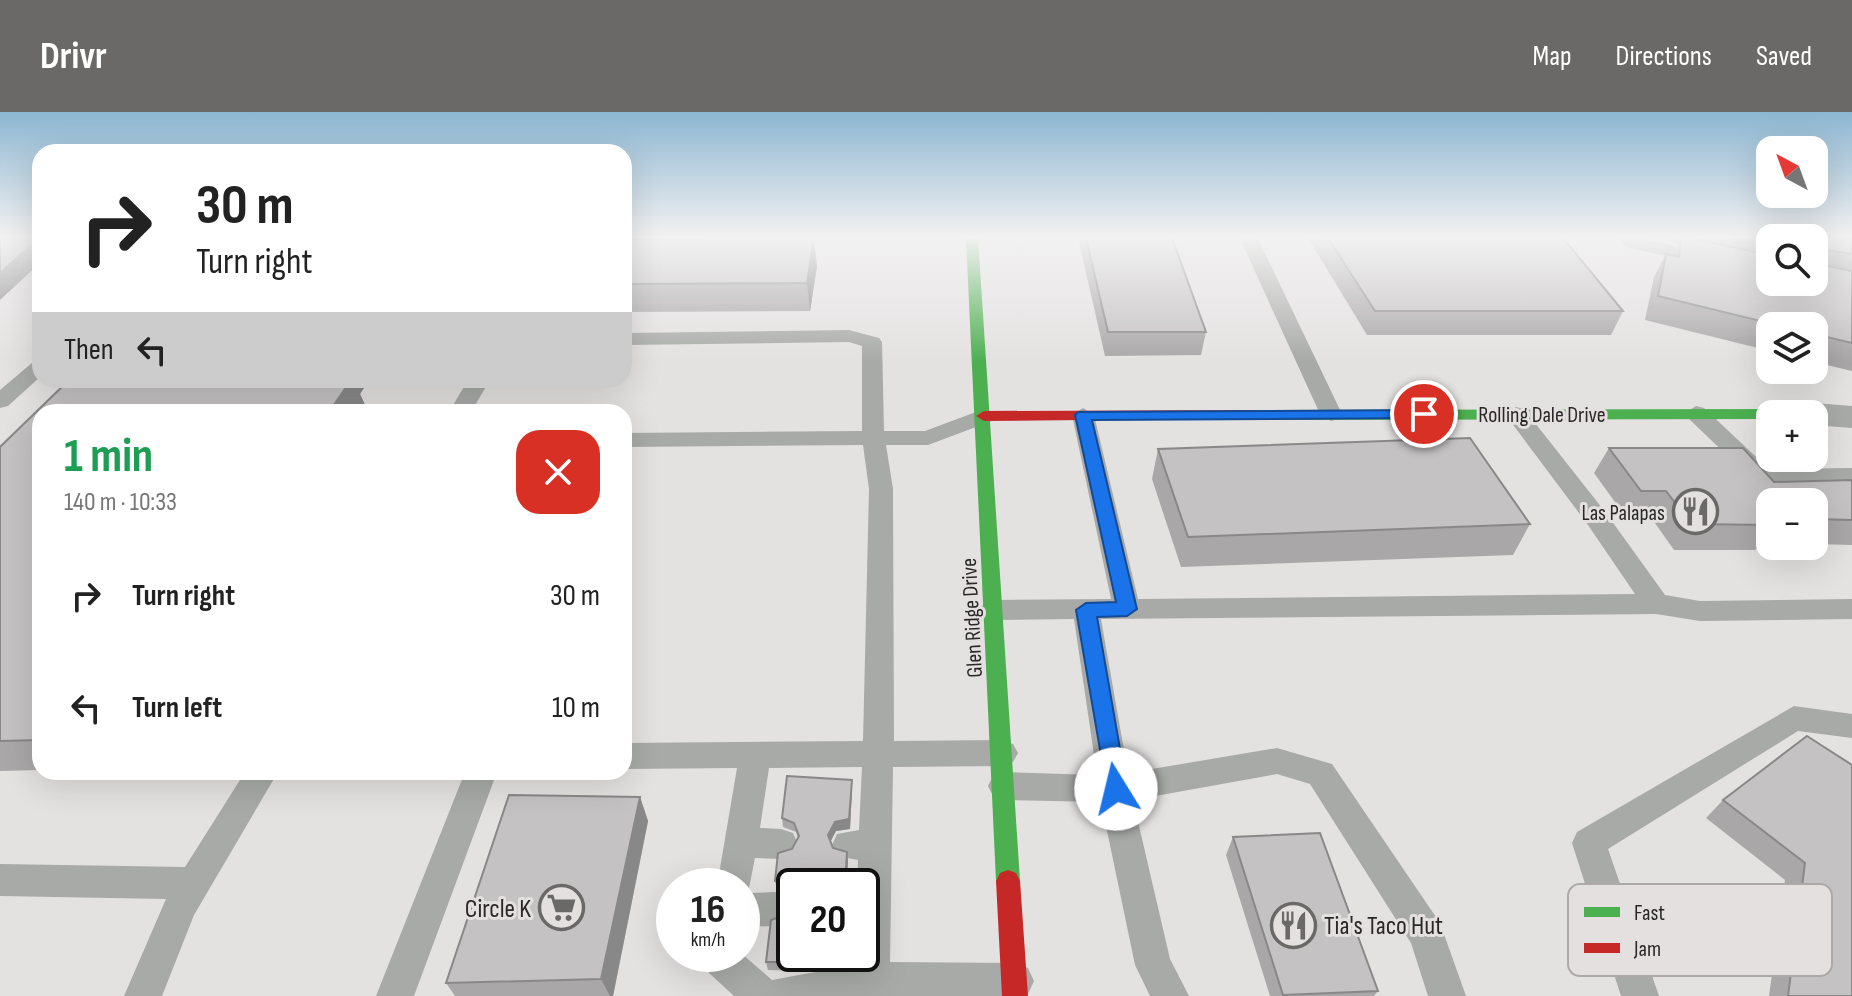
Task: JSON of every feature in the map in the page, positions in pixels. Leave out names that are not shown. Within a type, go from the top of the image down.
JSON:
[{"type":"street","name":"Glen Ridge Drive","points":[[975,279],[1015,988]]},
{"type":"street","name":"Rolling Dale Drive","points":[[984,416],[1756,414]]},
{"type":"street","name":"Rolling Dale Drive","points":[[1828,415],[1852,417]]},
{"type":"lane","points":[[1268,279],[1331,414]]},
{"type":"lane","points":[[632,339],[849,336],[872,342],[873,438],[881,489],[878,753],[862,844],[864,868]]},
{"type":"lane","points":[[0,401],[32,373]]},
{"type":"lane","points":[[1696,413],[1763,477],[1852,476]]},
{"type":"lane","points":[[1516,414],[1597,519],[1656,604]]},
{"type":"lane","points":[[1083,415],[1127,609]]},
{"type":"lane","points":[[632,440],[928,438],[984,416]]},
{"type":"lane","points":[[994,610],[1656,604],[1700,611],[1852,609]]},
{"type":"lane","points":[[1086,610],[1123,837],[1153,965],[1170,996]]},
{"type":"lane","points":[[1603,884],[1589,843],[1794,718],[1852,726]]},
{"type":"lane","points":[[632,756],[1002,753]]},
{"type":"lane","points":[[737,868],[755,755]]},
{"type":"lane","points":[[1004,786],[1116,789],[1277,761],[1321,774],[1427,935],[1447,996]]},
{"type":"lane","points":[[143,996],[180,906],[257,780]]},
{"type":"lane","points":[[395,996],[478,780]]},
{"type":"lane","points":[[742,843],[781,844]]},
{"type":"lane","points":[[0,880],[194,883]]},
{"type":"lane","points":[[735,972],[762,996]]},
{"type":"lane","points":[[871,972],[871,980]]},
{"type":"lane","points":[[1633,976],[1640,996]]},
{"type":"lane","points":[[779,996],[871,980],[1015,988]]},
{"type":"building","points":[[632,279],[808,279],[807,283],[632,284]]},
{"type":"building","points":[[1096,279],[1187,279],[1206,332],[1108,332]]},
{"type":"building","points":[[1355,279],[1597,279],[1623,311],[1375,311]]},
{"type":"building","points":[[1661,279],[1756,279],[1756,296],[1828,296],[1828,279],[1852,279],[1852,343],[1828,337],[1828,312],[1756,312],[1756,320],[1658,296]]},
{"type":"building","points":[[61,388],[346,388],[334,404],[44,404]]},
{"type":"building","points":[[32,416],[32,740],[0,741],[0,447]]},
{"type":"building","points":[[1470,438],[1530,524],[1188,537],[1158,449]]},
{"type":"building","points":[[1609,448],[1743,448],[1756,462],[1756,472],[1765,472],[1774,482],[1852,480],[1852,520],[1828,519],[1828,488],[1756,488],[1756,525],[1691,524],[1666,491],[1641,491]]},
{"type":"building","points":[[1807,736],[1852,765],[1852,996],[1788,996],[1791,976],[1832,976],[1832,884],[1802,884],[1805,863],[1723,800]]},
{"type":"building","points":[[787,776],[852,780],[849,819],[835,822],[828,835],[833,848],[847,852],[846,868],[776,868],[778,853],[792,849],[799,836],[794,823],[782,818]]},
{"type":"building","name":"Circle K","points":[[509,795],[640,797],[601,979],[446,983]]},
{"type":"building","name":"Tia's Taco Hut","points":[[1320,833],[1378,991],[1283,995],[1233,837]]},
{"type":"building","points":[[776,918],[776,962],[766,962],[771,920]]},
{"type":"traffic: fast","points":[[974,279],[1008,881]]},
{"type":"traffic: fast","points":[[1254,415],[1756,414]]},
{"type":"traffic: jam","points":[[984,416],[1254,415]]},
{"type":"traffic: jam","points":[[1008,881],[1015,996]]},
{"type":"place","name":"Las Palapas","points":[[1696,512]]},
{"type":"place","name":"Circle K","points":[[562,908]]},
{"type":"place","name":"Tia's Taco Hut","points":[[1293,925]]},
{"type":"route","points":[[1116,789],[1086,610],[1127,609],[1083,415],[1424,414]]}]
